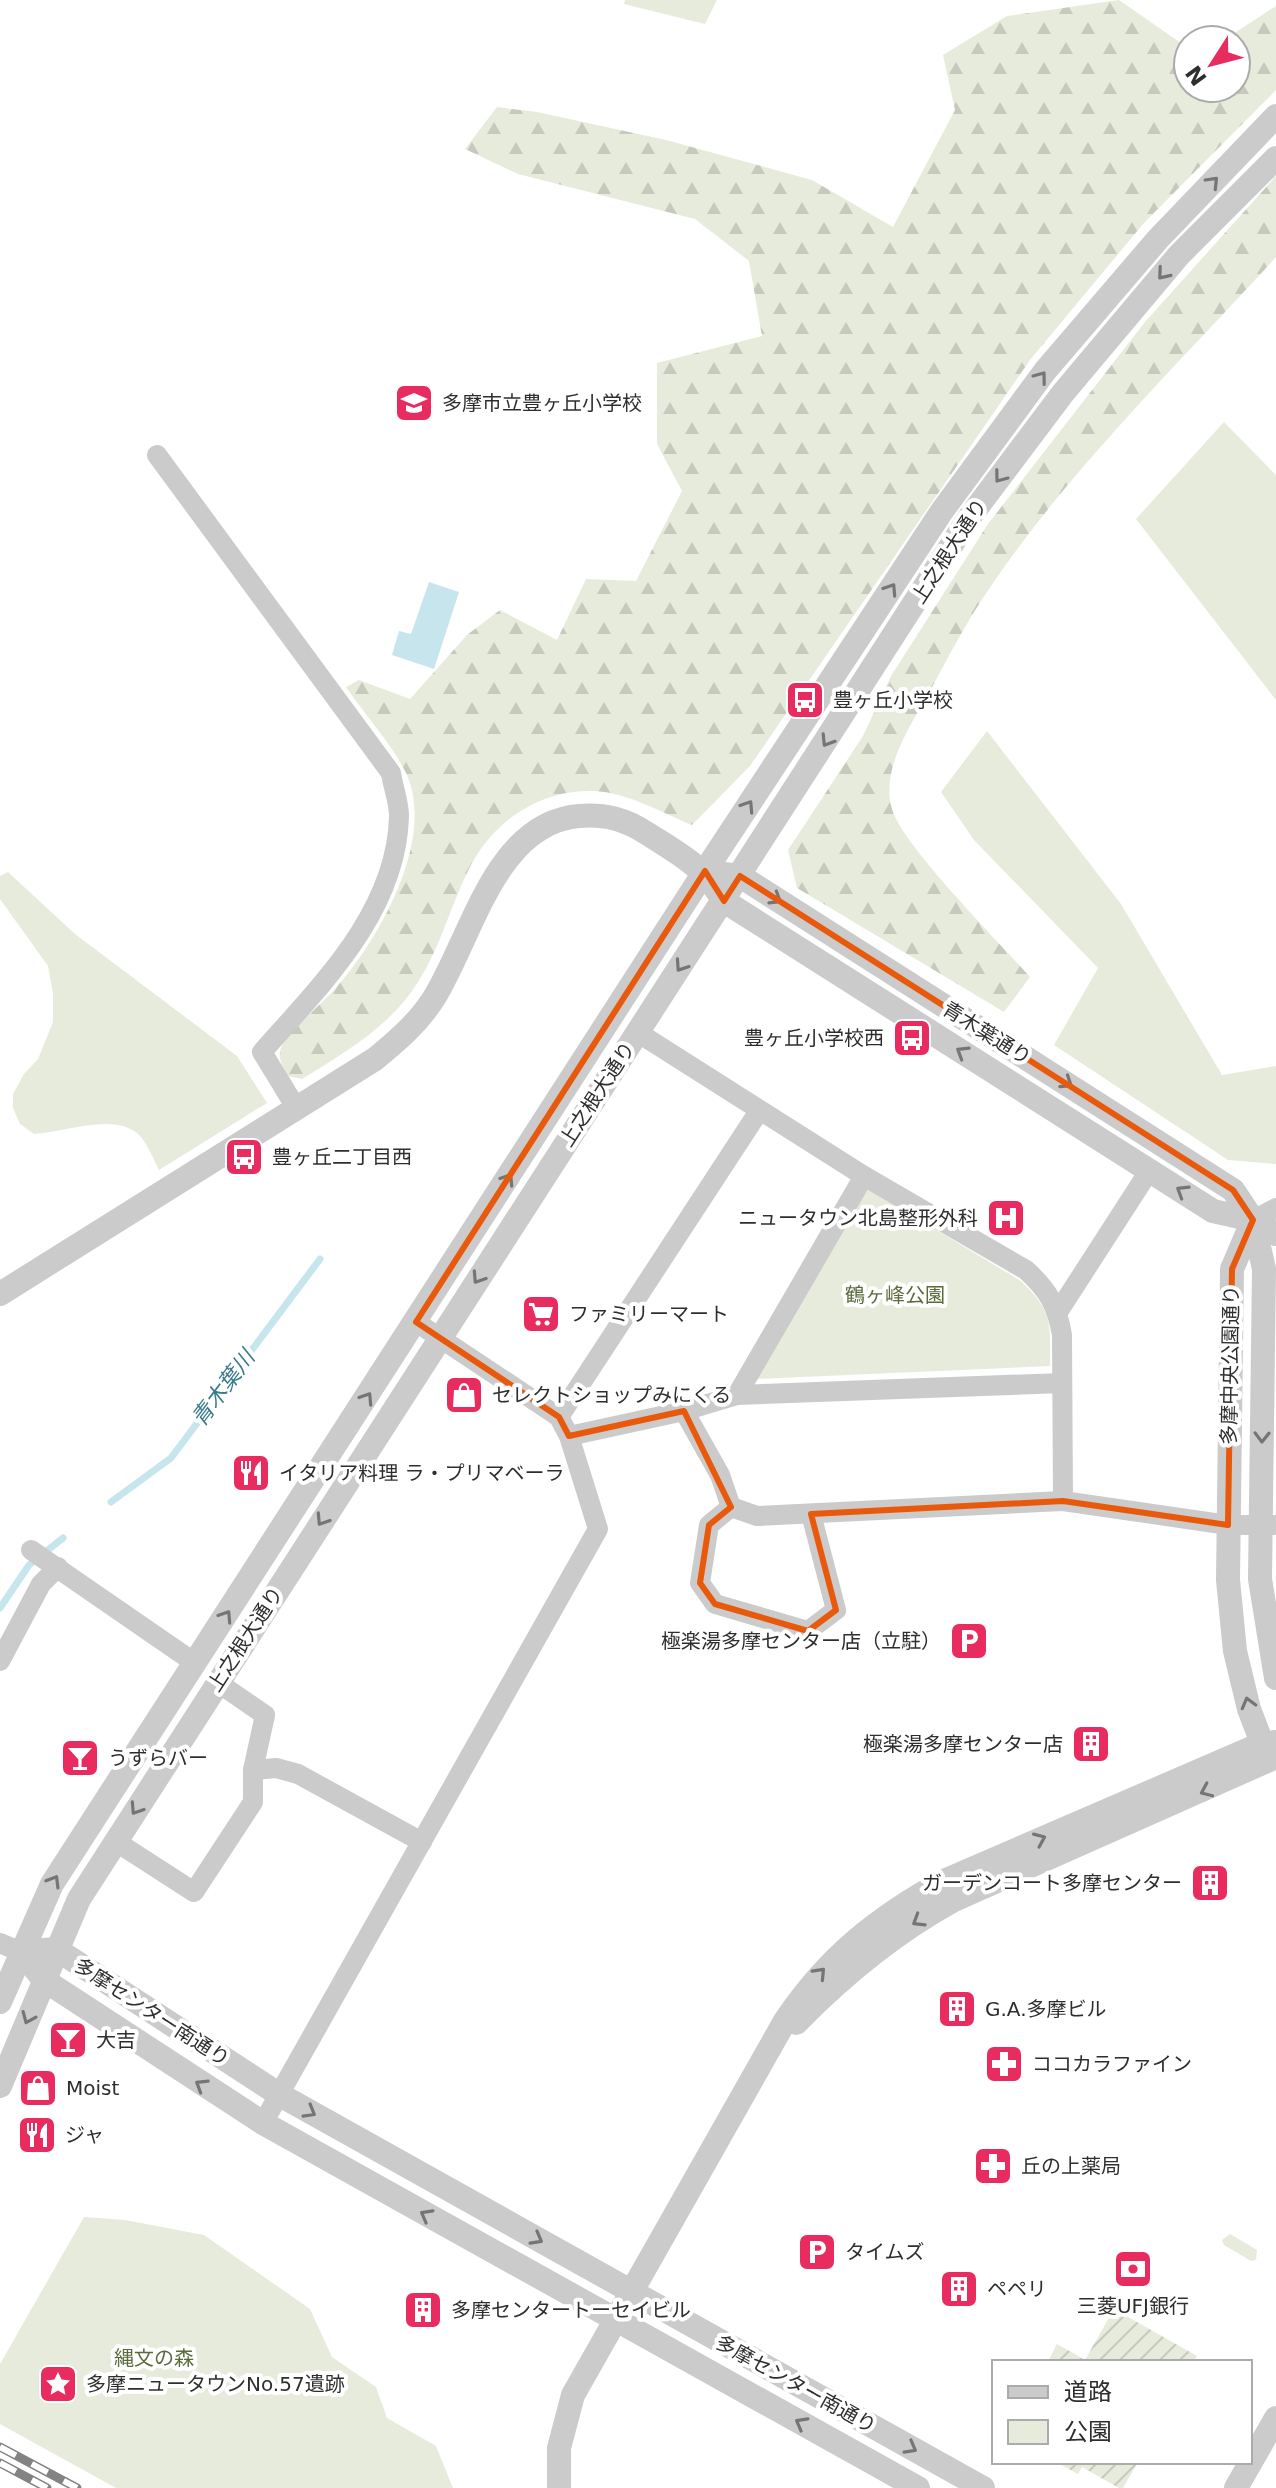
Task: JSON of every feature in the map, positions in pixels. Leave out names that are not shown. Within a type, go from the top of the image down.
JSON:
[{"type":"street","name":"上之根大通り","points":[[0,2002],[10,1948],[705,871],[942,511],[1045,371],[1158,239],[1276,116]]},
{"type":"street","name":"上之根大通り","points":[[0,2086],[79,1899],[978,506],[1063,393],[1179,255],[1276,158]]},
{"type":"street","points":[[157,455],[391,773],[399,815],[392,862],[370,914],[345,958],[262,1052],[295,1106]]},
{"type":"street","points":[[0,1294],[295,1106],[375,1059],[416,1021],[434,999],[508,855],[532,832],[565,818],[600,815],[628,821],[705,871],[724,901]]},
{"type":"street","name":"青木葉通り","points":[[705,871],[740,876],[1026,1057],[1233,1190],[1253,1220]]},
{"type":"street","name":"青木葉通り","points":[[724,901],[1213,1211],[1253,1220],[1276,1234]]},
{"type":"street","points":[[637,1032],[864,1176],[1026,1270],[1047,1290],[1058,1312],[1063,1501]]},
{"type":"street","points":[[1009,1082],[1026,1057]]},
{"type":"street","points":[[559,1417],[759,1111]]},
{"type":"street","points":[[1058,1312],[1149,1171]]},
{"type":"street","points":[[737,1395],[864,1176]]},
{"type":"street","points":[[1253,1220],[1276,1208]]},
{"type":"street","name":"多摩中央公園通り","points":[[1253,1220],[1264,1269],[1268,1525],[1260,1579],[1276,1678]]},
{"type":"street","name":"多摩中央公園通り","points":[[1253,1220],[1232,1269],[1228,1580],[1235,1651],[1272,1756]]},
{"type":"street","points":[[263,2123],[598,1529],[569,1436],[559,1417],[416,1322]]},
{"type":"street","points":[[569,1436],[684,1411],[737,1395],[1062,1383]]},
{"type":"street","points":[[684,1411],[720,1475],[731,1507]]},
{"type":"street","points":[[731,1507],[757,1516],[1063,1501],[1228,1525],[1268,1525]]},
{"type":"street","points":[[731,1507],[709,1525],[700,1583],[715,1604],[808,1631],[836,1610],[811,1514]]},
{"type":"street","points":[[31,1550],[195,1663]]},
{"type":"street","points":[[0,1661],[41,1584],[55,1565]]},
{"type":"street","points":[[115,1841],[194,1892],[253,1802],[253,1770],[265,1715],[217,1682]]},
{"type":"street","points":[[559,2488],[559,2448],[564,2418],[573,2395],[763,2062],[794,2026],[850,1971],[920,1919],[954,1900],[1272,1756]]},
{"type":"street","points":[[253,1770],[276,1768],[298,1774],[422,1842]]},
{"type":"street","name":"多摩センター南通り","points":[[10,1948],[56,1949],[280,2095],[983,2488]]},
{"type":"street","name":"多摩センター南通り","points":[[10,1948],[44,1980],[263,2123],[918,2488]]},
{"type":"street","points":[[1252,2460],[1276,2418]]},
{"type":"street","points":[[1236,2488],[1250,2464]]},
{"type":"highlighted area","points":[[705,871],[724,901],[740,876],[1233,1190],[1253,1220],[1232,1269],[1228,1525],[1063,1501],[811,1514],[836,1610],[808,1631],[715,1604],[700,1583],[709,1525],[731,1507],[684,1411],[569,1436],[559,1417],[416,1322]]},
{"type":"green space","points":[[625,0],[717,0],[705,24],[624,4]]},
{"type":"green space","points":[[1119,0],[1172,37],[1172,104],[1252,104],[1252,24],[1248,24],[1276,6],[1276,90],[1143,224],[1030,360],[750,766],[692,825],[631,799],[606,792],[556,795],[522,810],[493,834],[471,865],[440,940],[407,998],[381,1025],[334,1059],[302,1079],[288,1076],[280,1059],[281,1048],[297,1026],[352,969],[369,944],[398,888],[414,828],[414,799],[406,773],[346,687],[359,680],[410,699],[467,635],[500,610],[557,640],[586,579],[636,581],[682,491],[657,444],[657,363],[762,336],[749,261],[695,219],[518,174],[465,149],[497,107],[537,112],[666,140],[812,180],[893,227],[955,110],[943,55],[1007,16]]},
{"type":"green space","points":[[1276,176],[1276,257],[1078,472],[1006,564],[968,622],[906,733],[894,763],[889,794],[900,825],[932,869],[1030,977],[1004,1012],[797,888],[788,850],[863,736],[891,676],[988,524],[1145,322]]},
{"type":"green space","points":[[1224,422],[1276,475],[1276,700],[1136,519]]},
{"type":"green space","points":[[987,731],[1121,904],[1222,1075],[1276,1066],[1276,1164],[1228,1160],[1054,1045],[1098,968],[974,840],[941,792]]},
{"type":"green space","points":[[8,872],[75,934],[237,1056],[267,1103],[159,1170],[140,1136],[118,1125],[89,1125],[34,1134],[20,1124],[13,1108],[13,1094],[24,1074],[38,1059],[53,1022],[53,994],[48,966],[0,899],[0,876]]},
{"type":"green space","name":"鶴ヶ峰公園","points":[[867,1188],[1021,1281],[1032,1292],[1048,1319],[1050,1366],[754,1379]]},
{"type":"green space","name":"縄文の森","points":[[84,2217],[125,2220],[204,2235],[310,2309],[332,2357],[376,2387],[387,2418],[436,2446],[453,2488],[116,2488],[0,2424],[0,2364]]},
{"type":"green space","points":[[1230,2234],[1257,2250],[1256,2260],[1251,2261],[1224,2245],[1222,2240]]},
{"type":"green space","points":[[1114,2309],[1197,2356],[1194,2360],[1085,2360]]},
{"type":"green space","points":[[1057,2344],[1085,2360],[1049,2360]]},
{"type":"green space","points":[[1060,2464],[1137,2464],[1123,2488],[1082,2467],[1078,2474]]},
{"type":"water","points":[[429,582],[459,592],[434,669],[392,655],[399,631],[411,634]]},
{"type":"waterway","name":"青木葉川","points":[[111,1502],[171,1458],[320,1259]]},
{"type":"waterway","name":"青木葉川","points":[[0,1608],[29,1565],[63,1538]]},
{"type":"railway","points":[[0,2447],[77,2488]]},
{"type":"railway","points":[[0,2463],[47,2488]]},
{"type":"place","name":"多摩市立豊ヶ丘小学校","points":[[414,403]]},
{"type":"place","name":"豊ヶ丘小学校","points":[[805,700]]},
{"type":"place","name":"豊ヶ丘小学校西","points":[[912,1038]]},
{"type":"place","name":"豊ヶ丘二丁目西","points":[[244,1157]]},
{"type":"place","name":"ニュータウン北島整形外科","points":[[1006,1218]]},
{"type":"place","name":"ファミリーマート","points":[[541,1314]]},
{"type":"place","name":"セレクトショップみにくる","points":[[464,1395]]},
{"type":"place","name":"イタリア料理 ラ・プリマベーラ","points":[[251,1473]]},
{"type":"place","name":"極楽湯多摩センター店（立駐）","points":[[969,1641]]},
{"type":"place","name":"極楽湯多摩センター店","points":[[1091,1744]]},
{"type":"place","name":"うずらバー","points":[[80,1758]]},
{"type":"place","name":"ガーデンコート多摩センター","points":[[1210,1883]]},
{"type":"place","name":"G.A.多摩ビル","points":[[957,2009]]},
{"type":"place","name":"大吉","points":[[68,2040]]},
{"type":"place","name":"ココカラファイン","points":[[1004,2064]]},
{"type":"place","name":"Moist","points":[[38,2088]]},
{"type":"place","name":"ジャ","points":[[37,2135]]},
{"type":"place","name":"丘の上薬局","points":[[993,2166]]},
{"type":"place","name":"タイムズ","points":[[817,2252]]},
{"type":"place","name":"三菱UFJ銀行","points":[[1133,2269]]},
{"type":"place","name":"ペペリ","points":[[959,2289]]},
{"type":"place","name":"多摩センタートーセイビル","points":[[423,2310]]},
{"type":"place","name":"多摩ニュータウンNo.57遺跡","points":[[58,2384]]}]
